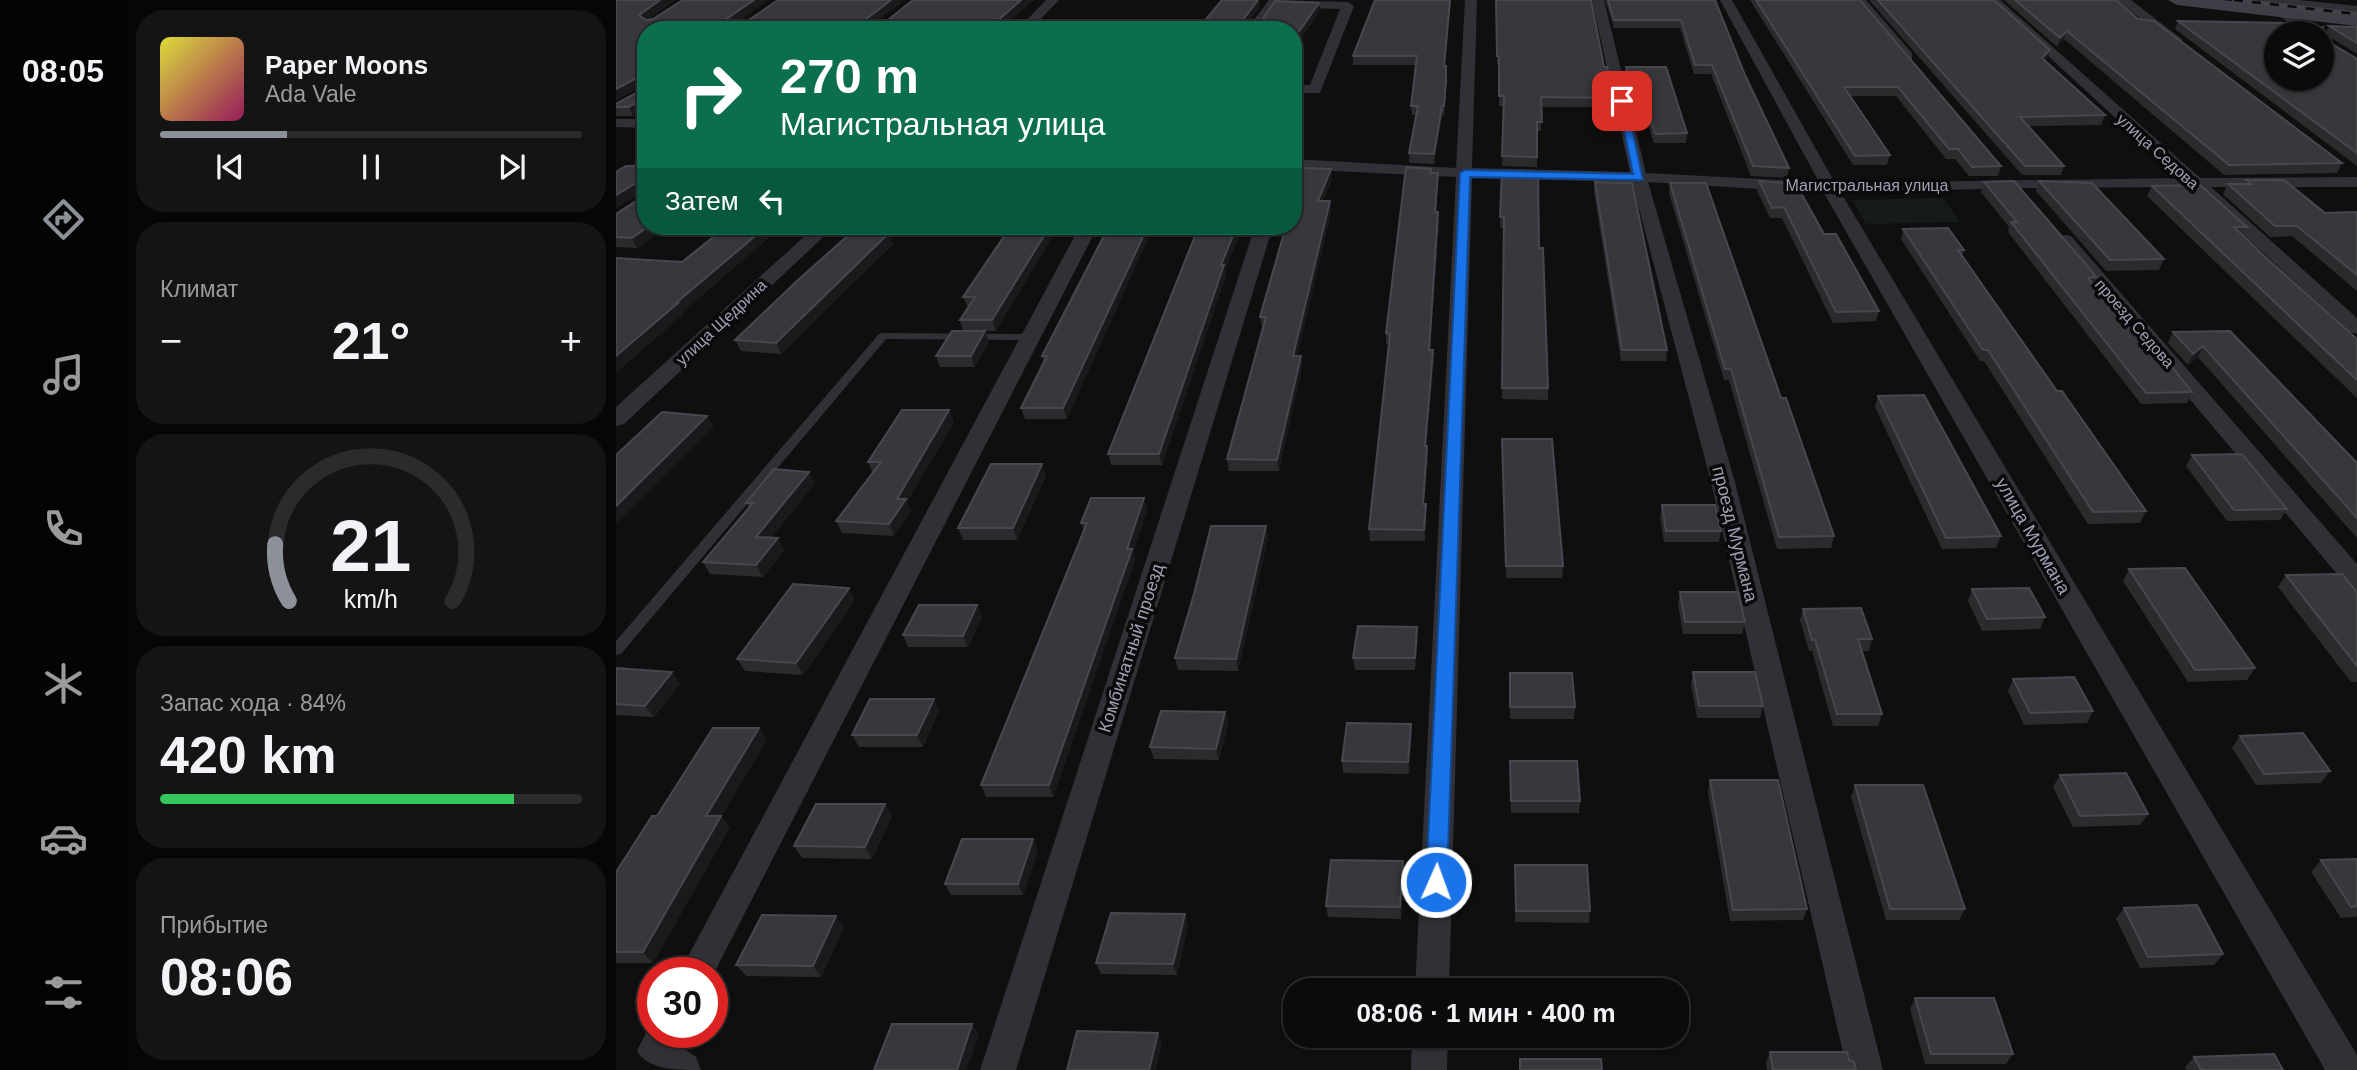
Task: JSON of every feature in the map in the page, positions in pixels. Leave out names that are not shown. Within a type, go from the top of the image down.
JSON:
[{"type":"street","points":[[1032,21],[1053,0]]},
{"type":"street","points":[[1432,978],[1471,0]]},
{"type":"street","name":"проезд Мурмана","points":[[1598,0],[1639,177],[1723,482],[1865,1070]]},
{"type":"street","name":"улица Мурмана","points":[[1726,0],[1830,188],[2345,1070]]},
{"type":"street","points":[[1860,0],[1921,71]]},
{"type":"street","name":"улица Седова","points":[[1993,0],[2357,328]]},
{"type":"street","points":[[2177,0],[2357,21]]},
{"type":"street","points":[[2265,0],[2326,3],[2357,10]]},
{"type":"street","points":[[2121,1],[2191,51]]},
{"type":"street","points":[[1259,21],[1272,3],[1348,6],[1315,90],[1302,89]]},
{"type":"street","points":[[2282,12],[2295,21]]},
{"type":"street","points":[[616,123],[637,124]]},
{"type":"street","points":[[1998,163],[2030,199]]},
{"type":"street","name":"Магистральная улица","points":[[1302,164],[1465,173],[1639,177],[1830,188],[2016,183],[2194,183],[2353,175]]},
{"type":"street","name":"проезд Седова","points":[[2048,221],[2357,581]]},
{"type":"street","name":"улица Щедрина","points":[[616,419],[816,235]]},
{"type":"street","points":[[704,957],[1084,235]]},
{"type":"street","name":"Комбинатный проезд","points":[[998,1070],[1261,235]]},
{"type":"street","points":[[657,1048],[656,1051],[682,1070]]},
{"type":"street","points":[[1429,1070],[1430,1048]]},
{"type":"lane","points":[[616,650],[883,336],[1030,337]]},
{"type":"shaded area","points":[[1943,198],[1960,222],[1866,224],[1852,200]]},
{"type":"building","points":[[616,0],[660,0],[639,15],[646,20],[653,19],[683,0],[754,0],[725,21],[637,21],[637,78],[616,89]]},
{"type":"building","points":[[778,0],[891,0],[865,20],[747,21]]},
{"type":"building","points":[[913,0],[1021,0],[997,21],[887,21]]},
{"type":"building","points":[[1222,0],[1258,0],[1244,21],[1204,21]]},
{"type":"building","points":[[1375,0],[1450,0],[1444,66],[1444,106],[1434,154],[1409,153],[1418,106],[1411,106],[1417,56],[1353,56]]},
{"type":"building","points":[[1496,0],[1591,0],[1604,67],[1607,67],[1614,98],[1541,97],[1542,122],[1537,122],[1537,157],[1502,156],[1504,96],[1499,96]]},
{"type":"building","points":[[1608,0],[1715,0],[1745,75],[1789,168],[1753,166],[1712,65],[1695,65],[1681,20],[1614,20]]},
{"type":"building","points":[[1756,0],[1860,0],[2001,166],[1972,167],[1958,149],[1949,149],[1898,87],[1844,87],[1890,155],[1855,156]]},
{"type":"building","points":[[1878,0],[1994,0],[2050,50],[2042,58],[2105,115],[2020,117],[2064,166],[2025,166]]},
{"type":"building","points":[[2015,0],[2116,0],[2138,19],[2154,21],[2342,163],[2229,165],[2067,31],[2060,38]]},
{"type":"building","points":[[1275,1],[1319,3],[1302,27],[1302,21],[1261,21]]},
{"type":"building","points":[[2178,21],[2264,23],[2264,84]]},
{"type":"building","points":[[2334,26],[2357,27],[2357,43],[2334,29]]},
{"type":"building","points":[[2334,45],[2357,59],[2357,153],[2273,91],[2334,91]]},
{"type":"building","points":[[1626,67],[1666,67],[1687,133],[1655,134],[1643,98],[1633,98]]},
{"type":"building","points":[[637,92],[637,104],[616,107],[616,104]]},
{"type":"building","points":[[637,164],[637,182],[616,195],[616,172],[626,166]]},
{"type":"building","points":[[1406,167],[1431,169],[1430,173],[1438,173],[1429,350],[1433,350],[1425,446],[1424,530],[1369,529],[1390,334],[1386,333]]},
{"type":"building","points":[[1302,168],[1331,169],[1318,201],[1330,201],[1293,356],[1301,356],[1277,460],[1227,459],[1266,317],[1260,317],[1283,235],[1302,235]]},
{"type":"building","points":[[1502,171],[1538,172],[1539,248],[1543,248],[1548,388],[1502,388]]},
{"type":"building","points":[[2246,180],[2284,180],[2325,213],[2357,212],[2357,275],[2297,226],[2275,226],[2228,184],[2251,184]]},
{"type":"building","points":[[1759,181],[1796,184],[1824,234],[1836,234],[1879,311],[1836,312],[1784,207],[1772,208]]},
{"type":"building","points":[[2014,181],[2096,277],[2088,278],[2132,331],[2145,333],[2192,392],[2146,393],[2011,222],[2017,222],[1984,182]]},
{"type":"building","points":[[2039,181],[2092,183],[2164,259],[2110,260]]},
{"type":"building","points":[[1595,182],[1632,183],[1667,350],[1622,350]]},
{"type":"building","points":[[1670,183],[1706,183],[1781,398],[1786,398],[1834,536],[1779,537],[1731,369],[1725,369]]},
{"type":"building","points":[[2200,185],[2247,227],[2234,227],[2357,339],[2357,380],[2152,186]]},
{"type":"building","points":[[637,200],[637,234],[632,238],[616,237],[616,214]]},
{"type":"building","points":[[1948,228],[1964,250],[1958,250],[1988,293],[2057,391],[2062,391],[2146,511],[2093,512],[1988,350],[1983,350],[1903,229]]},
{"type":"building","points":[[716,235],[756,235],[616,356],[616,258],[682,262]]},
{"type":"building","points":[[849,235],[887,235],[776,343],[735,340]]},
{"type":"building","points":[[1005,235],[1044,235],[992,320],[960,320],[975,297],[963,297]]},
{"type":"building","points":[[1104,235],[1144,235],[1063,408],[1021,408],[1047,356],[1042,356]]},
{"type":"building","points":[[1195,235],[1233,235],[1159,454],[1108,454]]},
{"type":"building","points":[[952,331],[985,331],[971,356],[936,356]]},
{"type":"building","points":[[2230,331],[2357,463],[2357,518],[2203,346],[2193,354],[2173,332]]},
{"type":"building","points":[[1924,395],[2001,536],[1946,538],[1878,396]]},
{"type":"building","points":[[902,410],[949,410],[897,499],[906,499],[889,524],[836,521],[881,462],[868,462]]},
{"type":"building","points":[[662,412],[707,416],[616,506],[616,455]]},
{"type":"building","points":[[1502,439],[1552,439],[1563,566],[1506,566]]},
{"type":"building","points":[[2242,454],[2287,509],[2234,510],[2192,455]]},
{"type":"building","points":[[991,464],[1042,464],[1013,528],[958,528]]},
{"type":"building","points":[[774,469],[809,472],[756,537],[778,538],[756,565],[703,562],[753,503],[746,503]]},
{"type":"building","points":[[1091,498],[1144,498],[1127,549],[1132,549],[1049,785],[981,785],[1087,523],[1081,523]]},
{"type":"building","points":[[1662,505],[1715,505],[1721,531],[1666,531]]},
{"type":"building","points":[[1211,526],[1266,526],[1236,659],[1175,658],[1194,594]]},
{"type":"building","points":[[2185,568],[2255,668],[2195,670],[2129,569]]},
{"type":"building","points":[[2342,574],[2357,592],[2357,666],[2286,575]]},
{"type":"building","points":[[793,584],[849,588],[796,663],[737,659]]},
{"type":"building","points":[[2029,588],[2045,617],[1987,619],[1972,589]]},
{"type":"building","points":[[1680,592],[1738,592],[1745,622],[1685,622]]},
{"type":"building","points":[[919,605],[977,605],[963,636],[903,635]]},
{"type":"building","points":[[1861,608],[1872,639],[1858,639],[1882,714],[1837,714],[1803,609]]},
{"type":"building","points":[[1358,626],[1417,627],[1415,658],[1353,658]]},
{"type":"building","points":[[616,668],[672,672],[645,706],[616,704]]},
{"type":"building","points":[[1693,672],[1755,672],[1763,706],[1699,706]]},
{"type":"building","points":[[1510,673],[1572,673],[1575,707],[1510,707]]},
{"type":"building","points":[[2074,677],[2093,711],[2030,713],[2013,679]]},
{"type":"building","points":[[870,699],[934,699],[917,735],[852,735]]},
{"type":"building","points":[[1161,711],[1225,712],[1216,749],[1150,747]]},
{"type":"building","points":[[1347,723],[1411,724],[1408,762],[1342,761]]},
{"type":"building","points":[[713,728],[759,728],[706,816],[721,816],[643,952],[616,952],[616,872],[652,816],[657,816]]},
{"type":"building","points":[[2303,733],[2330,771],[2264,774],[2240,736]]},
{"type":"building","points":[[1510,761],[1577,761],[1580,801],[1511,801]]},
{"type":"building","points":[[2126,773],[2148,814],[2080,816],[2060,775]]},
{"type":"building","points":[[1710,780],[1778,780],[1807,909],[1733,910]]},
{"type":"building","points":[[1855,785],[1923,785],[1965,909],[1890,909]]},
{"type":"building","points":[[816,804],[885,804],[865,847],[794,846]]},
{"type":"building","points":[[962,839],[1033,839],[1018,884],[945,884]]},
{"type":"building","points":[[2357,859],[2357,906],[2351,907],[2321,860]]},
{"type":"building","points":[[1331,860],[1403,861],[1400,907],[1326,906]]},
{"type":"building","points":[[1515,865],[1587,865],[1590,911],[1516,911]]},
{"type":"building","points":[[2197,905],[2223,954],[2148,957],[2124,908]]},
{"type":"building","points":[[1111,913],[1185,914],[1173,964],[1096,963]]},
{"type":"building","points":[[762,915],[836,916],[813,966],[736,965]]},
{"type":"building","points":[[1915,998],[1994,998],[2013,1054],[1931,1054]]},
{"type":"building","points":[[892,1024],[972,1024],[957,1070],[874,1070]]},
{"type":"building","points":[[1077,1031],[1158,1033],[1149,1070],[1067,1070]]},
{"type":"building","points":[[1770,1052],[1847,1052],[1856,1070],[1773,1070]]},
{"type":"building","points":[[2274,1054],[2283,1070],[2201,1070],[2194,1057]]},
{"type":"building","points":[[1520,1059],[1601,1059],[1602,1070],[1520,1070]]},
{"type":"railway","points":[[2234,0],[2357,14]]},
{"type":"route","points":[[1436,882],[1465,173],[1639,177],[1622,101]]}]
